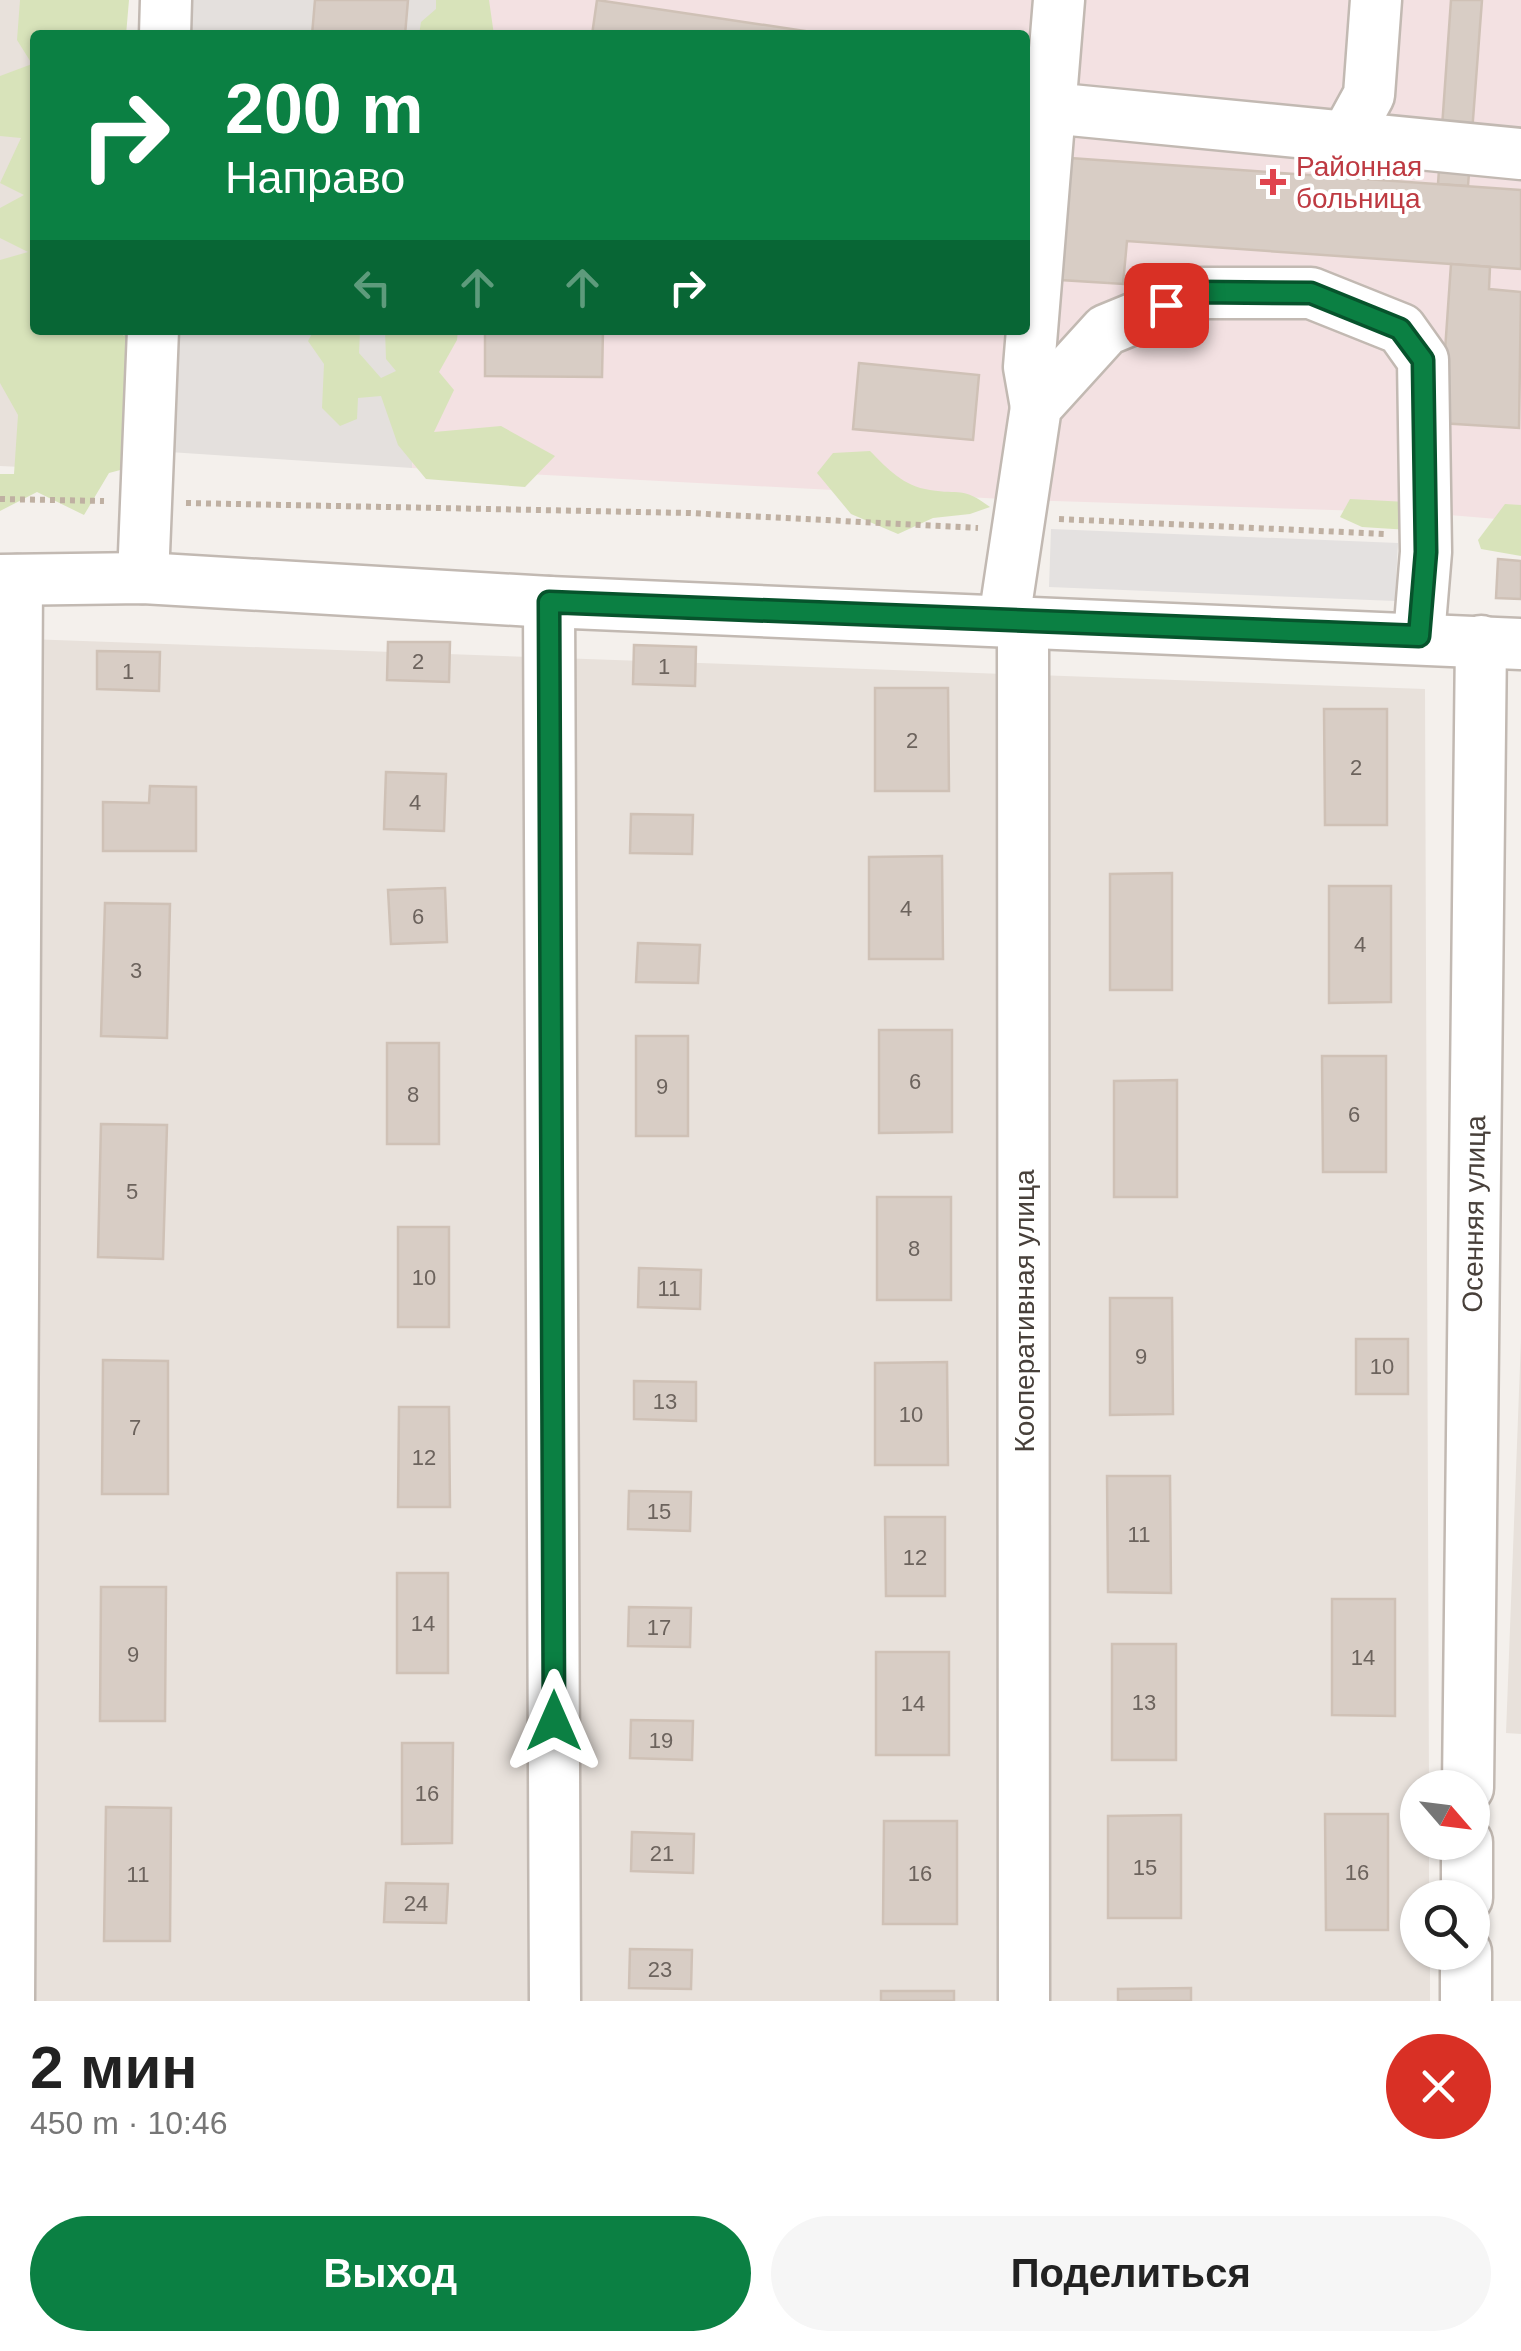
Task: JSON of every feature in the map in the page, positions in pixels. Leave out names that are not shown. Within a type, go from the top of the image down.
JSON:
[{"type":"street","points":[[165,30],[166,0]]},
{"type":"street","name":"Кооперативная улица","points":[[1024,2001],[1014,620],[1018,530],[1036,406],[1030,368],[1059,0]]},
{"type":"street","points":[[1346,137],[1370,94],[1376,0]]},
{"type":"street","points":[[1050,108],[1521,154]]},
{"type":"street","points":[[1036,406],[1106,330],[1196,292],[1311,293],[1400,329],[1423,360],[1426,552],[1419,636]]},
{"type":"street","points":[[143,578],[153,335]]},
{"type":"street","points":[[9,2001],[8,580],[143,578],[549,602],[1014,620],[1220,611],[1501,643]]},
{"type":"street","points":[[549,602],[555,2001]]},
{"type":"street","name":"Осенняя улица","points":[[1469,1770],[1501,643]]},
{"type":"street","points":[[1466,1970],[1466,2001]]},
{"type":"path","points":[[0,500],[690,513],[1018,530],[1053,519],[1398,534],[1426,552]]},
{"type":"shaded area","points":[[0,0],[95,0],[44,30],[30,30],[30,335],[35,335],[43,468],[0,466]]},
{"type":"shaded area","points":[[161,0],[443,0],[441,30],[159,30]]},
{"type":"shaded area","name":"Районная больница","points":[[443,0],[1521,0],[1521,521],[1425,513],[1023,500],[412,468],[421,335],[1030,335],[1030,30],[441,30]]},
{"type":"shaded area","points":[[146,335],[421,335],[412,468],[139,450]]},
{"type":"shaded area","points":[[1051,529],[1398,543],[1395,601],[1049,587]]},
{"type":"shaded area","points":[[0,638],[1425,689],[1429,1770],[1400,1770],[1400,1860],[1429,1860],[1429,1880],[1400,1880],[1400,1970],[1430,1970],[1430,2001],[0,2001]]},
{"type":"shaded area","points":[[1521,1339],[1521,1734],[1506,1733]]},
{"type":"green space","points":[[20,0],[129,0],[126,30],[30,30],[30,61],[17,40]]},
{"type":"green space","points":[[436,0],[489,0],[493,30],[420,30],[421,22],[436,9]]},
{"type":"green space","points":[[30,65],[30,335],[154,335],[143,464],[109,473],[84,515],[37,492],[0,511],[0,474],[14,474],[18,415],[0,383],[0,260],[28,252],[0,238],[0,208],[24,195],[0,183],[21,138],[0,136],[0,76]]},
{"type":"green space","points":[[311,335],[360,335],[359,353],[381,378],[396,371],[386,359],[385,335],[458,335],[439,372],[454,390],[434,432],[501,426],[555,456],[525,487],[426,479],[398,445],[381,396],[358,398],[357,419],[340,426],[322,408],[324,364],[308,341]]},
{"type":"green space","points":[[870,451],[912,485],[967,494],[990,507],[970,514],[933,518],[898,534],[851,514],[817,473],[833,453]]},
{"type":"green space","points":[[1350,499],[1407,502],[1409,530],[1362,527],[1340,517]]},
{"type":"green space","points":[[1505,504],[1521,505],[1521,556],[1481,549],[1478,540]]},
{"type":"building","points":[[315,0],[408,0],[405,30],[312,30]]},
{"type":"building","points":[[597,0],[798,30],[593,30]]},
{"type":"building","points":[[1451,0],[1482,0],[1468,186],[1438,184]]},
{"type":"building","points":[[1070,158],[1521,190],[1521,269],[1127,241],[1123,284],[1061,280]]},
{"type":"building","points":[[1451,264],[1490,267],[1489,289],[1521,292],[1519,428],[1440,423]]},
{"type":"building","points":[[485,335],[603,335],[602,377],[485,376]]},
{"type":"building","points":[[859,363],[979,375],[973,440],[853,429]]},
{"type":"building","points":[[1498,559],[1521,561],[1521,599],[1496,598]]},
{"type":"building","points":[[388,642],[450,642],[449,682],[387,680]]},
{"type":"building","points":[[634,645],[696,647],[695,686],[633,684]]},
{"type":"building","points":[[97,651],[160,652],[159,691],[97,689]]},
{"type":"building","points":[[875,688],[948,688],[949,791],[875,791]]},
{"type":"building","points":[[1324,709],[1387,709],[1387,825],[1325,825]]},
{"type":"building","points":[[386,772],[446,774],[444,831],[384,829]]},
{"type":"building","points":[[150,786],[196,787],[196,851],[103,851],[103,802],[149,803]]},
{"type":"building","points":[[631,814],[693,815],[692,854],[630,853]]},
{"type":"building","points":[[942,856],[943,959],[869,959],[869,857]]},
{"type":"building","points":[[1172,873],[1172,990],[1110,990],[1110,874]]},
{"type":"building","points":[[1329,886],[1391,886],[1391,1002],[1329,1003]]},
{"type":"building","points":[[445,888],[447,942],[391,944],[388,890]]},
{"type":"building","points":[[105,903],[170,904],[167,1038],[101,1036]]},
{"type":"building","points":[[638,943],[700,945],[698,983],[636,982]]},
{"type":"building","points":[[879,1030],[952,1030],[952,1132],[879,1133]]},
{"type":"building","points":[[636,1036],[688,1036],[688,1136],[636,1136]]},
{"type":"building","points":[[387,1043],[439,1043],[439,1144],[387,1144]]},
{"type":"building","points":[[1322,1056],[1386,1056],[1386,1172],[1323,1172]]},
{"type":"building","points":[[1177,1080],[1177,1197],[1114,1197],[1114,1081]]},
{"type":"building","points":[[101,1124],[167,1125],[163,1259],[98,1257]]},
{"type":"building","points":[[877,1197],[951,1197],[951,1300],[877,1300]]},
{"type":"building","points":[[398,1227],[449,1227],[449,1327],[398,1327]]},
{"type":"building","points":[[639,1268],[701,1270],[700,1309],[638,1307]]},
{"type":"building","points":[[1110,1298],[1172,1298],[1173,1414],[1110,1415]]},
{"type":"building","points":[[1356,1339],[1408,1339],[1408,1394],[1356,1394]]},
{"type":"building","points":[[103,1360],[168,1361],[168,1494],[102,1494]]},
{"type":"building","points":[[947,1362],[948,1465],[875,1465],[875,1363]]},
{"type":"building","points":[[634,1381],[696,1382],[696,1421],[634,1419]]},
{"type":"building","points":[[399,1407],[449,1407],[450,1507],[398,1507]]},
{"type":"building","points":[[1107,1476],[1170,1476],[1171,1593],[1108,1592]]},
{"type":"building","points":[[629,1491],[691,1492],[690,1531],[628,1529]]},
{"type":"building","points":[[885,1517],[945,1517],[945,1596],[886,1596]]},
{"type":"building","points":[[397,1573],[448,1573],[448,1673],[397,1673]]},
{"type":"building","points":[[101,1587],[166,1587],[165,1721],[100,1721]]},
{"type":"building","points":[[1332,1599],[1395,1599],[1395,1716],[1332,1715]]},
{"type":"building","points":[[629,1607],[691,1608],[690,1647],[628,1646]]},
{"type":"building","points":[[1112,1644],[1176,1644],[1176,1760],[1112,1760]]},
{"type":"building","points":[[876,1652],[949,1652],[949,1755],[876,1755]]},
{"type":"building","points":[[631,1720],[693,1721],[692,1760],[630,1758]]},
{"type":"building","points":[[402,1743],[453,1743],[452,1843],[402,1844]]},
{"type":"building","points":[[106,1807],[171,1808],[170,1941],[104,1941]]},
{"type":"building","points":[[1325,1814],[1388,1814],[1388,1930],[1326,1930]]},
{"type":"building","points":[[1181,1815],[1181,1918],[1108,1918],[1108,1816]]},
{"type":"building","points":[[884,1821],[957,1821],[957,1924],[883,1924]]},
{"type":"building","points":[[632,1832],[694,1834],[693,1873],[631,1871]]},
{"type":"building","points":[[386,1883],[448,1884],[446,1923],[384,1922]]},
{"type":"building","points":[[630,1949],[692,1950],[691,1989],[629,1988]]},
{"type":"building","points":[[1191,1988],[1191,2001],[1118,2001],[1118,1989]]},
{"type":"building","points":[[881,1991],[954,1991],[954,2001],[881,2001]]},
{"type":"place","name":"Районная больница","points":[[1273,182]]},
{"type":"route","points":[[554,1721],[549,602],[1419,636],[1426,552],[1423,360],[1400,329],[1311,293],[1196,292],[1166,305]]}]
